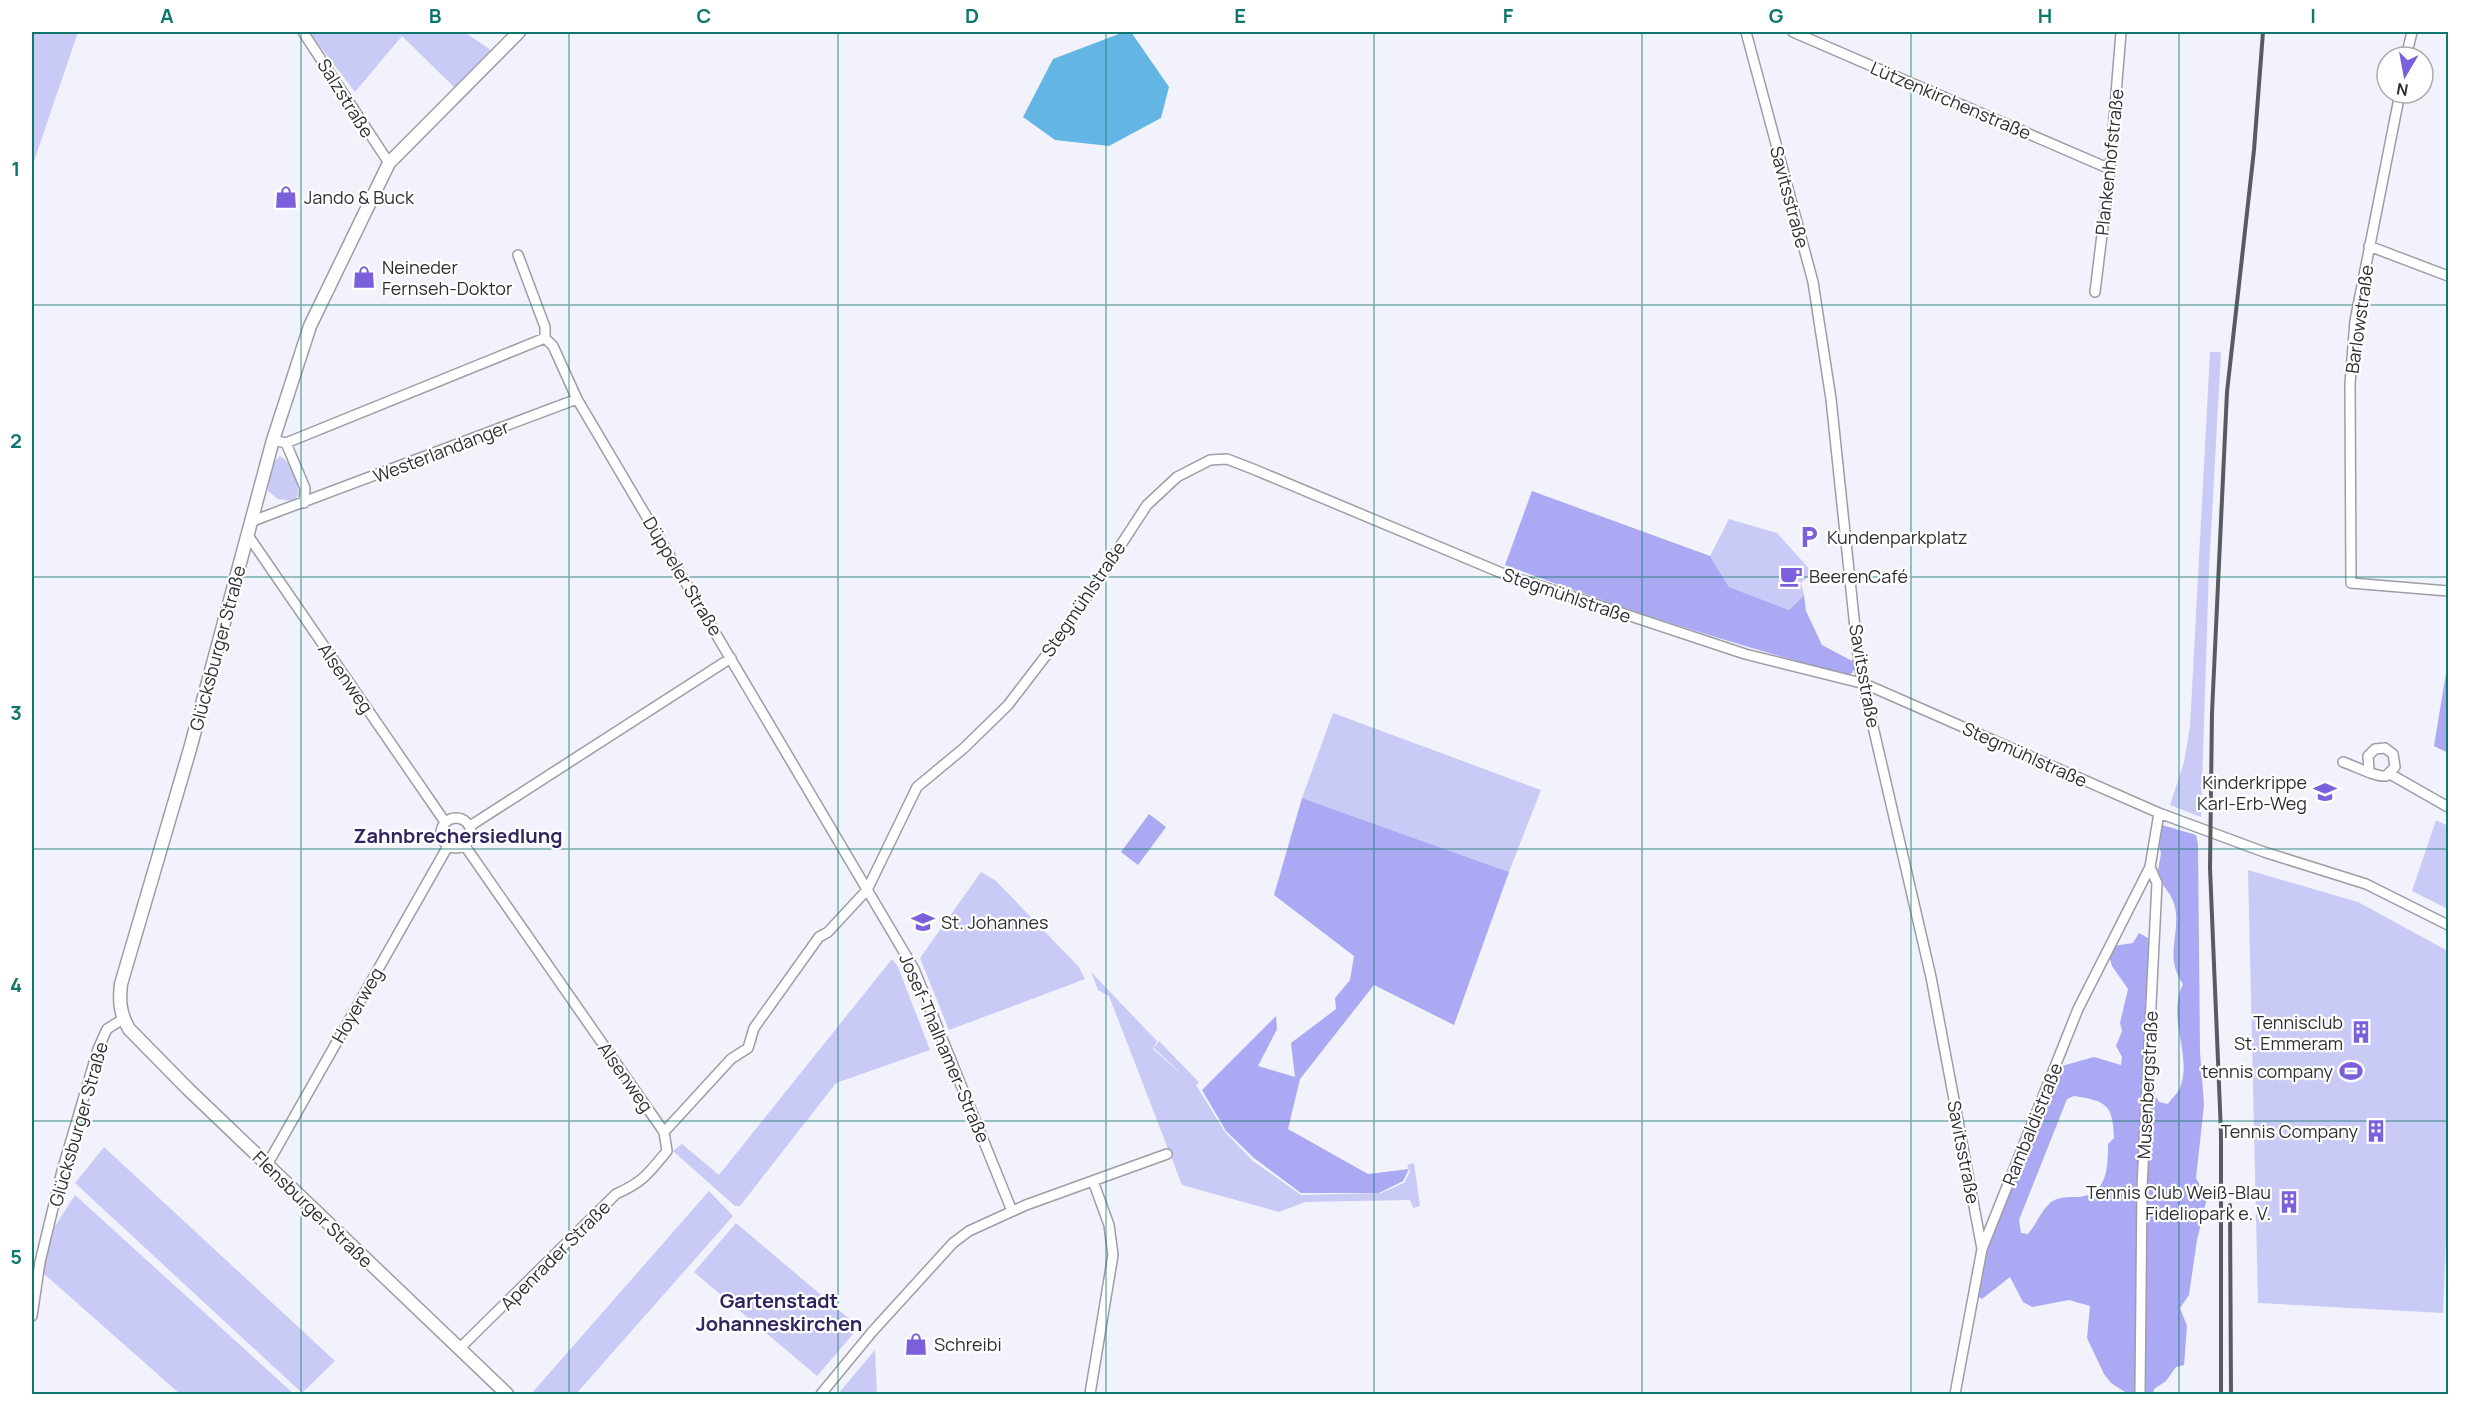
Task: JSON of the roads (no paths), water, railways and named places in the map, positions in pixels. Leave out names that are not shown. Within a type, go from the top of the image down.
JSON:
[{"type":"street","name":"Salzstraße","points":[[303,32],[389,163]]},
{"type":"street","name":"Glücksburger Straße","points":[[32,1316],[40,1262],[62,1171],[106,1029],[123,1019],[119,999],[121,984],[190,749],[273,440],[310,326],[389,163],[519,32]]},
{"type":"street","name":"Savitsstraße","points":[[1746,32],[1813,282],[1835,432],[1859,666],[1931,977],[1982,1249]]},
{"type":"street","name":"Lützenkirchenstraße","points":[[1792,32],[1813,36],[2110,168]]},
{"type":"street","name":"Plankenhofstraße","points":[[2095,292],[2110,168],[2121,32]]},
{"type":"street","name":"Barlowstraße","points":[[2398,105],[2355,321],[2350,384],[2351,584],[2448,591]]},
{"type":"street","points":[[2369,246],[2448,276]]},
{"type":"street","name":"Düppeler Straße","points":[[518,255],[545,327],[545,338],[553,346],[577,399],[867,890]]},
{"type":"street","points":[[273,440],[286,443],[545,338]]},
{"type":"street","name":"Westerlandanger","points":[[248,528],[304,503],[577,399]]},
{"type":"street","points":[[286,443],[305,488],[304,503]]},
{"type":"street","name":"Stegmühlstraße","points":[[867,890],[917,787],[964,748],[1008,705],[1064,632],[1147,504],[1193,466],[1210,460],[1227,459],[1514,578],[1745,654],[1865,684],[2159,813],[2264,852],[2366,884],[2448,925]]},
{"type":"street","name":"Alsenweg","points":[[248,528],[445,822],[441,835],[448,846]]},
{"type":"street","points":[[470,826],[731,658]]},
{"type":"street","points":[[2369,770],[2368,756],[2375,749],[2385,748],[2395,758],[2395,767],[2390,774]]},
{"type":"street","points":[[2343,762],[2369,770],[2378,776],[2390,774],[2448,807]]},
{"type":"street","name":"Musenbergstraße","points":[[2140,1395],[2142,1187],[2157,883],[2150,867],[2159,813]]},
{"type":"street","points":[[445,822],[459,818],[470,826],[471,839],[465,846],[456,848],[448,846]]},
{"type":"street","name":"Hoyerweg","points":[[267,1165],[448,846]]},
{"type":"street","name":"Alsenweg","points":[[465,846],[664,1132]]},
{"type":"street","name":"Rambaldistraße","points":[[1954,1395],[1982,1249],[2078,1009],[2150,867]]},
{"type":"street","points":[[664,1132],[731,1059],[748,1048],[754,1028],[819,937],[828,932],[867,890]]},
{"type":"street","name":"Josef-Thalhamer-Straße","points":[[867,890],[914,969],[1012,1211]]},
{"type":"street","name":"Flensburger Straße","points":[[123,1019],[129,1029],[188,1089],[507,1395]]},
{"type":"street","name":"Apenrader Straße","points":[[459,1349],[616,1194],[639,1184],[667,1151],[664,1132]]},
{"type":"street","points":[[821,1395],[872,1332],[953,1243],[969,1231],[1012,1211],[1167,1154]]},
{"type":"street","points":[[1090,1395],[1113,1255],[1109,1225],[1094,1181]]},
{"type":"railway","points":[[2221,1394],[2221,1133],[2210,868],[2212,713],[2227,392],[2254,150],[2263,32]]},
{"type":"railway","points":[[2230,1205],[2231,1394]]},
{"type":"place","name":"Jando & Buck","points":[[286,197]]},
{"type":"place","name":"Neineder Fernseh-Doktor","points":[[364,277]]},
{"type":"place","name":"Kundenparkplatz","points":[[1809,537]]},
{"type":"place","name":"BeerenCafé","points":[[1791,576]]},
{"type":"place","name":"Kinderkrippe Karl-Erb-Weg","points":[[2325,792]]},
{"type":"place","name":"St. Johannes","points":[[923,922]]},
{"type":"place","name":"Tennisclub St. Emmeram","points":[[2361,1032]]},
{"type":"place","name":"tennis company","points":[[2351,1071]]},
{"type":"place","name":"Tennis Company","points":[[2376,1131]]},
{"type":"place","name":"Tennis Club Weiß-Blau Fideliopark e. V.","points":[[2289,1202]]},
{"type":"place","name":"Schreibi","points":[[916,1344]]},
{"type":"district","name":"Zahnbrechersiedlung","points":[[458,835]]},
{"type":"district","name":"Gartenstadt Johanneskirchen","points":[[779,1312]]}]
